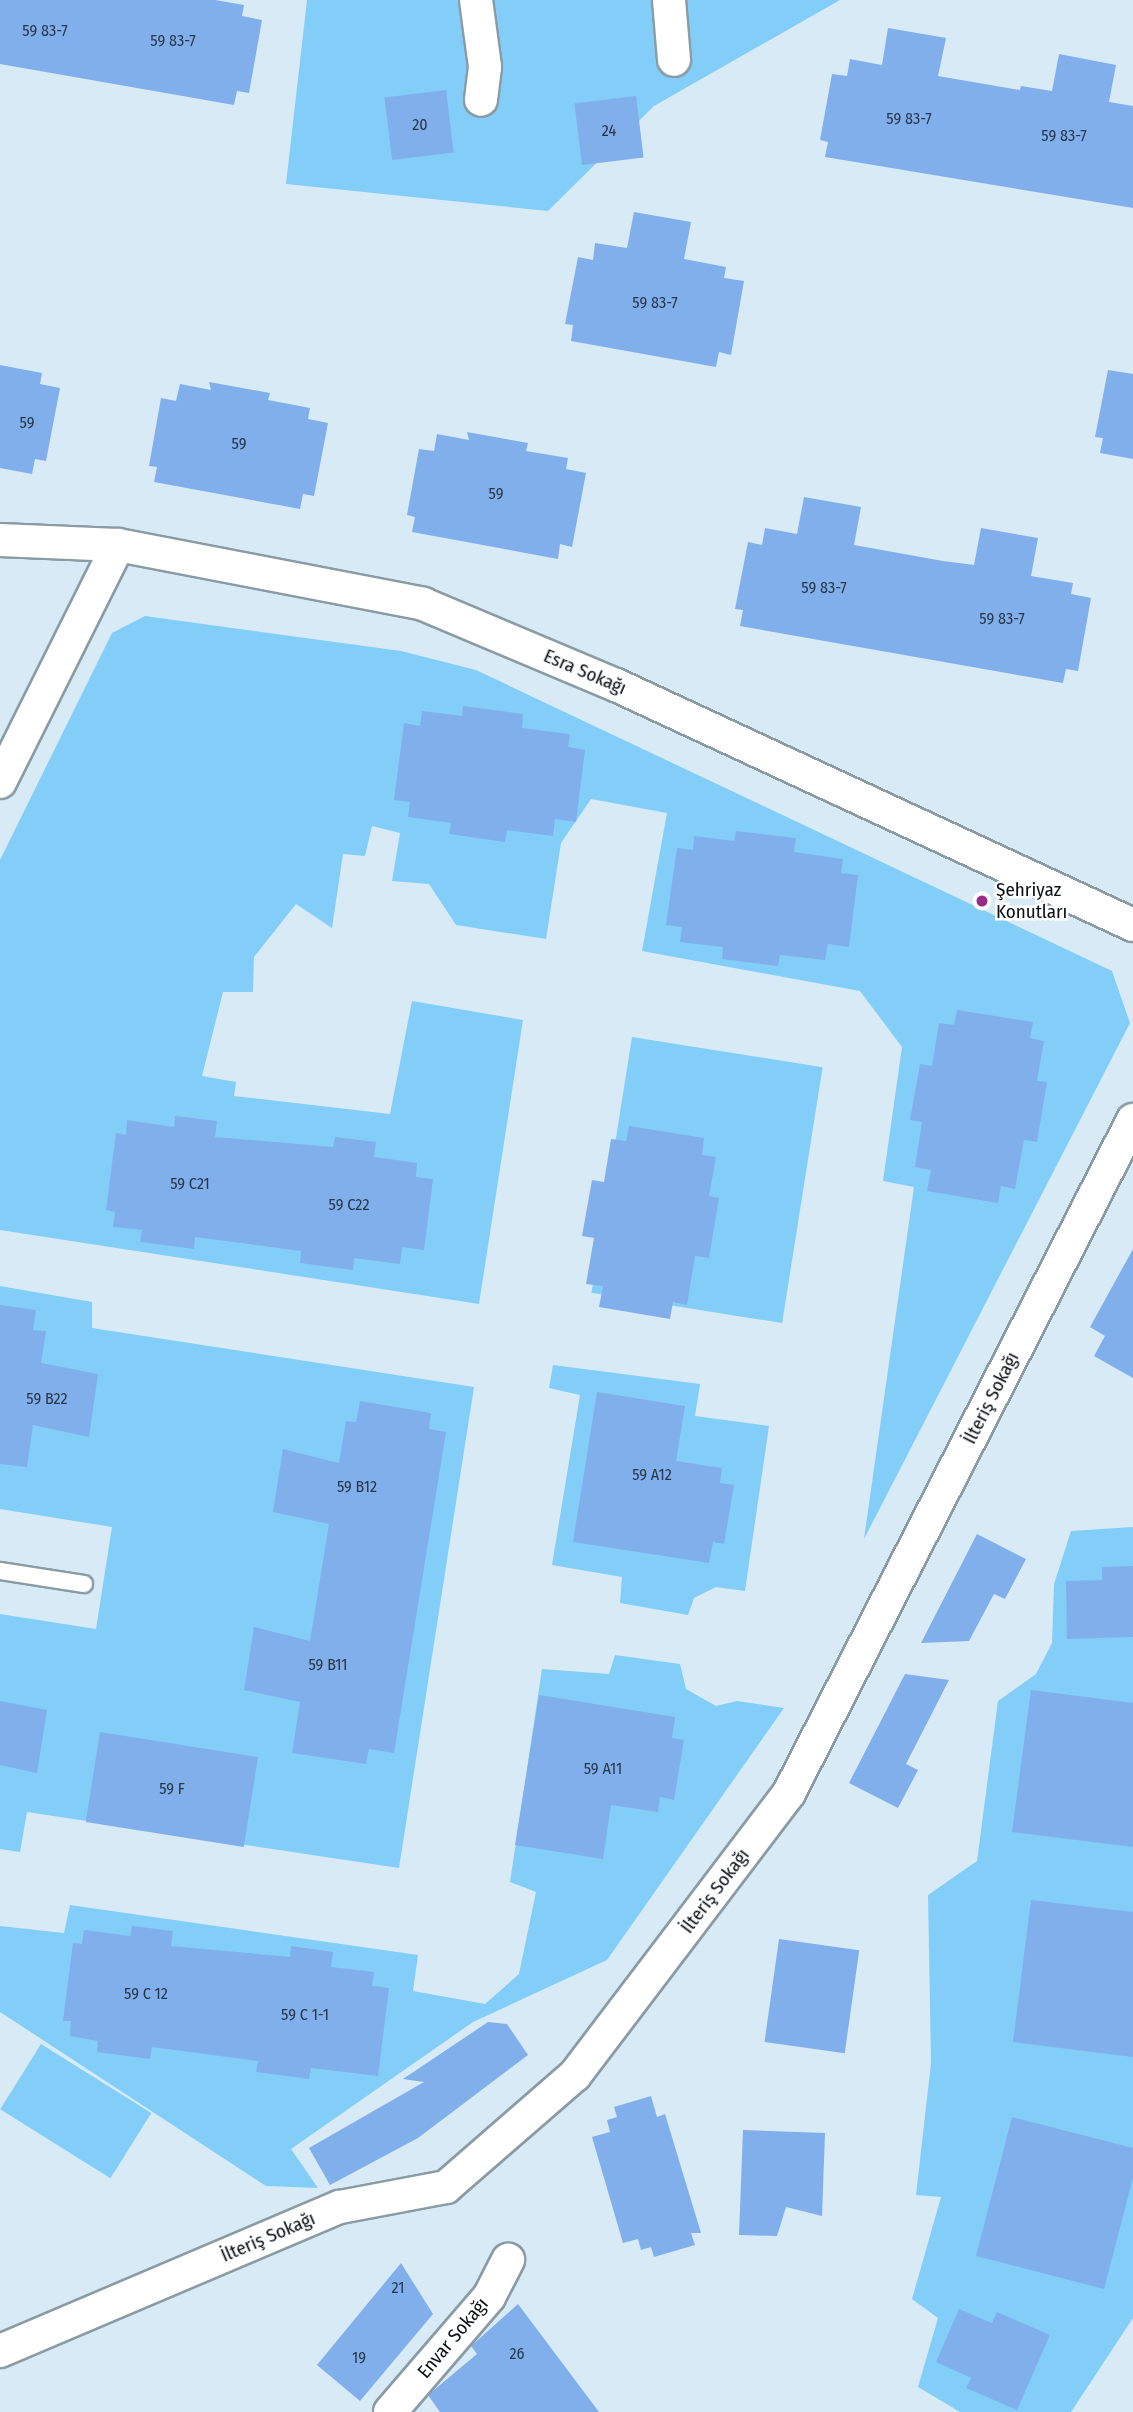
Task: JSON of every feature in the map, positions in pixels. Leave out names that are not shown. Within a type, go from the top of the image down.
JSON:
[{"type":"street","points":[[476,0],[485,67],[481,100]]},
{"type":"street","points":[[669,0],[674,60]]},
{"type":"street","name":"Esra Sokağı","points":[[0,540],[118,545],[423,604],[616,685],[1133,925]]},
{"type":"street","points":[[0,782],[118,545]]},
{"type":"street","name":"İlteriş Sokağı","points":[[0,2351],[340,2207],[446,2187],[575,2075],[789,1793],[1133,1120]]},
{"type":"street","name":"Envar Sokağı","points":[[390,2412],[489,2297],[508,2260]]},
{"type":"lane","points":[[0,1571],[84,1584]]},
{"type":"shaded area","points":[[307,0],[840,0],[654,106],[548,211],[286,184]]},
{"type":"shaded area","points":[[145,616],[401,651],[476,670],[1112,971],[1130,1023],[864,1539],[914,1187],[883,1181],[902,1047],[860,991],[642,951],[667,813],[591,799],[561,843],[546,939],[456,925],[429,884],[392,881],[400,833],[372,826],[365,856],[343,854],[332,928],[296,904],[254,957],[253,992],[223,992],[202,1076],[236,1082],[234,1096],[390,1114],[412,1001],[523,1020],[479,1304],[0,1230],[0,860],[112,633]]},
{"type":"shaded area","points":[[632,1037],[823,1067],[782,1323],[591,1293]]},
{"type":"shaded area","points":[[0,1286],[92,1302],[92,1328],[474,1387],[399,1868],[27,1812],[20,1852],[0,1849],[0,1614],[96,1629],[112,1527],[0,1509]]},
{"type":"shaded area","points":[[553,1365],[700,1384],[695,1416],[769,1426],[745,1591],[716,1587],[694,1598],[688,1615],[620,1603],[622,1577],[552,1565],[580,1395],[549,1388]]},
{"type":"shaded area","points":[[1133,1527],[1133,2318],[1071,2412],[960,2412],[918,2387],[938,2318],[912,2299],[941,2197],[916,2195],[931,2063],[928,1895],[977,1861],[998,1701],[1036,1674],[1052,1643],[1054,1584],[1071,1531]]},
{"type":"shaded area","points":[[615,1655],[680,1664],[686,1689],[716,1706],[737,1701],[784,1708],[607,1960],[473,2022],[291,2149],[318,2188],[266,2186],[0,2012],[0,1926],[64,1933],[70,1905],[418,1955],[413,1991],[485,2004],[519,1974],[536,1892],[510,1882],[542,1669],[609,1674]]},
{"type":"shaded area","points":[[41,2044],[151,2113],[110,2178],[0,2109]]},
{"type":"building","points":[[0,0],[215,0],[244,5],[242,16],[262,20],[249,93],[237,91],[234,105],[0,64]]},
{"type":"building","points":[[888,28],[946,38],[938,76],[1020,90],[1021,86],[1052,91],[1059,54],[1116,65],[1109,102],[1133,106],[1133,208],[825,157],[828,142],[820,140],[832,74],[847,76],[850,59],[882,65]]},
{"type":"building","points":[[446,90],[454,153],[392,160],[384,98]]},
{"type":"building","points":[[636,96],[644,158],[582,165],[574,104]]},
{"type":"building","points":[[634,212],[691,222],[684,259],[726,267],[724,278],[744,281],[731,355],[719,352],[716,367],[571,341],[573,325],[565,324],[578,257],[593,260],[595,243],[627,248]]},
{"type":"building","points":[[0,365],[42,373],[40,384],[60,388],[46,461],[35,459],[32,474],[0,468]]},
{"type":"building","points":[[1108,370],[1133,374],[1133,459],[1100,453],[1103,438],[1095,437]]},
{"type":"building","points":[[209,382],[270,393],[268,400],[310,408],[308,419],[328,423],[314,496],[303,494],[300,509],[154,482],[157,467],[149,466],[161,398],[176,401],[180,384],[211,390]]},
{"type":"building","points":[[467,432],[528,443],[526,451],[568,458],[566,469],[586,473],[572,547],[560,544],[558,559],[412,532],[415,517],[407,515],[419,449],[434,451],[437,434],[469,440]]},
{"type":"building","points":[[804,497],[861,507],[854,545],[943,561],[974,565],[981,528],[1038,538],[1031,576],[1073,583],[1071,594],[1091,598],[1078,671],[1066,669],[1063,683],[740,626],[743,610],[735,609],[748,542],[762,545],[765,528],[797,534]]},
{"type":"building","points":[[463,706],[523,714],[522,728],[570,734],[568,747],[585,750],[576,822],[555,819],[553,836],[507,830],[505,842],[449,834],[451,823],[408,817],[410,802],[394,800],[404,723],[420,726],[422,711],[462,716]]},
{"type":"building","points":[[736,831],[796,838],[794,852],[843,859],[841,873],[858,875],[849,947],[828,944],[825,960],[780,955],[778,966],[722,959],[723,947],[680,942],[682,927],[666,925],[677,848],[693,850],[694,836],[734,841]]},
{"type":"building","points":[[957,1010],[1033,1022],[1030,1038],[1044,1041],[1037,1081],[1047,1082],[1037,1142],[1024,1140],[1015,1189],[1001,1186],[998,1203],[927,1191],[931,1170],[915,1167],[922,1122],[910,1120],[920,1064],[932,1066],[939,1023],[954,1025]]},
{"type":"building","points":[[175,1116],[217,1121],[215,1137],[333,1147],[335,1137],[376,1142],[374,1157],[417,1163],[416,1177],[433,1179],[424,1250],[402,1247],[400,1264],[354,1258],[353,1270],[300,1263],[301,1251],[241,1243],[195,1237],[194,1249],[140,1242],[142,1230],[113,1227],[115,1212],[106,1210],[116,1133],[126,1135],[127,1120],[174,1127]]},
{"type":"building","points":[[629,1126],[704,1138],[702,1155],[716,1157],[709,1196],[719,1198],[709,1258],[695,1256],[687,1305],[673,1302],[670,1319],[599,1307],[603,1286],[586,1284],[594,1238],[582,1236],[592,1180],[604,1182],[611,1139],[626,1141]]},
{"type":"building","points":[[1133,1249],[1133,1378],[1094,1356],[1105,1336],[1090,1327]]},
{"type":"building","points":[[0,1305],[36,1310],[33,1330],[46,1331],[41,1363],[98,1374],[89,1437],[33,1425],[27,1467],[0,1464]]},
{"type":"building","points":[[597,1392],[685,1406],[676,1461],[722,1468],[720,1483],[734,1485],[724,1544],[713,1542],[709,1563],[573,1542]]},
{"type":"building","points":[[360,1401],[431,1413],[429,1429],[446,1432],[394,1753],[369,1749],[366,1764],[292,1753],[300,1702],[244,1690],[254,1627],[310,1641],[329,1524],[273,1512],[283,1449],[339,1463],[346,1421],[356,1422]]},
{"type":"building","points":[[977,1534],[1026,1559],[1005,1599],[994,1594],[969,1641],[921,1643]]},
{"type":"building","points":[[1133,1566],[1133,1637],[1067,1639],[1066,1581],[1102,1580],[1102,1567]]},
{"type":"building","points":[[905,1674],[949,1680],[906,1764],[918,1770],[898,1808],[849,1783]]},
{"type":"building","points":[[1031,1690],[1133,1703],[1133,1847],[1012,1832]]},
{"type":"building","points":[[539,1695],[675,1717],[672,1738],[684,1740],[674,1800],[660,1797],[658,1812],[611,1805],[603,1859],[515,1845]]},
{"type":"building","points":[[0,1701],[47,1710],[37,1773],[0,1765]]},
{"type":"building","points":[[100,1732],[258,1757],[244,1847],[86,1822]]},
{"type":"building","points":[[1031,1900],[1133,1912],[1133,2057],[1013,2042]]},
{"type":"building","points":[[132,1926],[173,1931],[171,1946],[290,1957],[291,1946],[333,1952],[331,1967],[374,1972],[372,1986],[389,1988],[378,2076],[311,2068],[309,2079],[256,2072],[258,2061],[152,2047],[150,2059],[97,2052],[98,2041],[70,2036],[71,2021],[63,2021],[73,1943],[82,1944],[84,1930],[130,1936]]},
{"type":"building","points":[[779,1939],[859,1950],[845,2053],[765,2042]]},
{"type":"building","points":[[488,2022],[507,2024],[528,2055],[418,2138],[330,2185],[309,2148],[424,2082],[403,2079]]},
{"type":"building","points":[[651,2096],[657,2117],[665,2114],[701,2233],[691,2233],[695,2245],[654,2257],[651,2247],[641,2250],[638,2239],[623,2243],[592,2137],[610,2132],[607,2120],[617,2117],[614,2107]]},
{"type":"building","points":[[1012,2117],[1133,2148],[1133,2178],[1104,2289],[976,2256]]},
{"type":"building","points":[[743,2130],[825,2133],[822,2216],[786,2207],[777,2236],[739,2235]]},
{"type":"building","points":[[401,2263],[433,2314],[360,2401],[317,2365]]},
{"type":"building","points":[[518,2304],[599,2412],[440,2412],[428,2395],[477,2354],[471,2346]]},
{"type":"building","points":[[959,2309],[992,2323],[997,2312],[1050,2335],[1017,2410],[966,2388],[971,2378],[936,2362]]},
{"type":"place","name":"Şehriyaz Konutları","points":[[982,901]]}]
